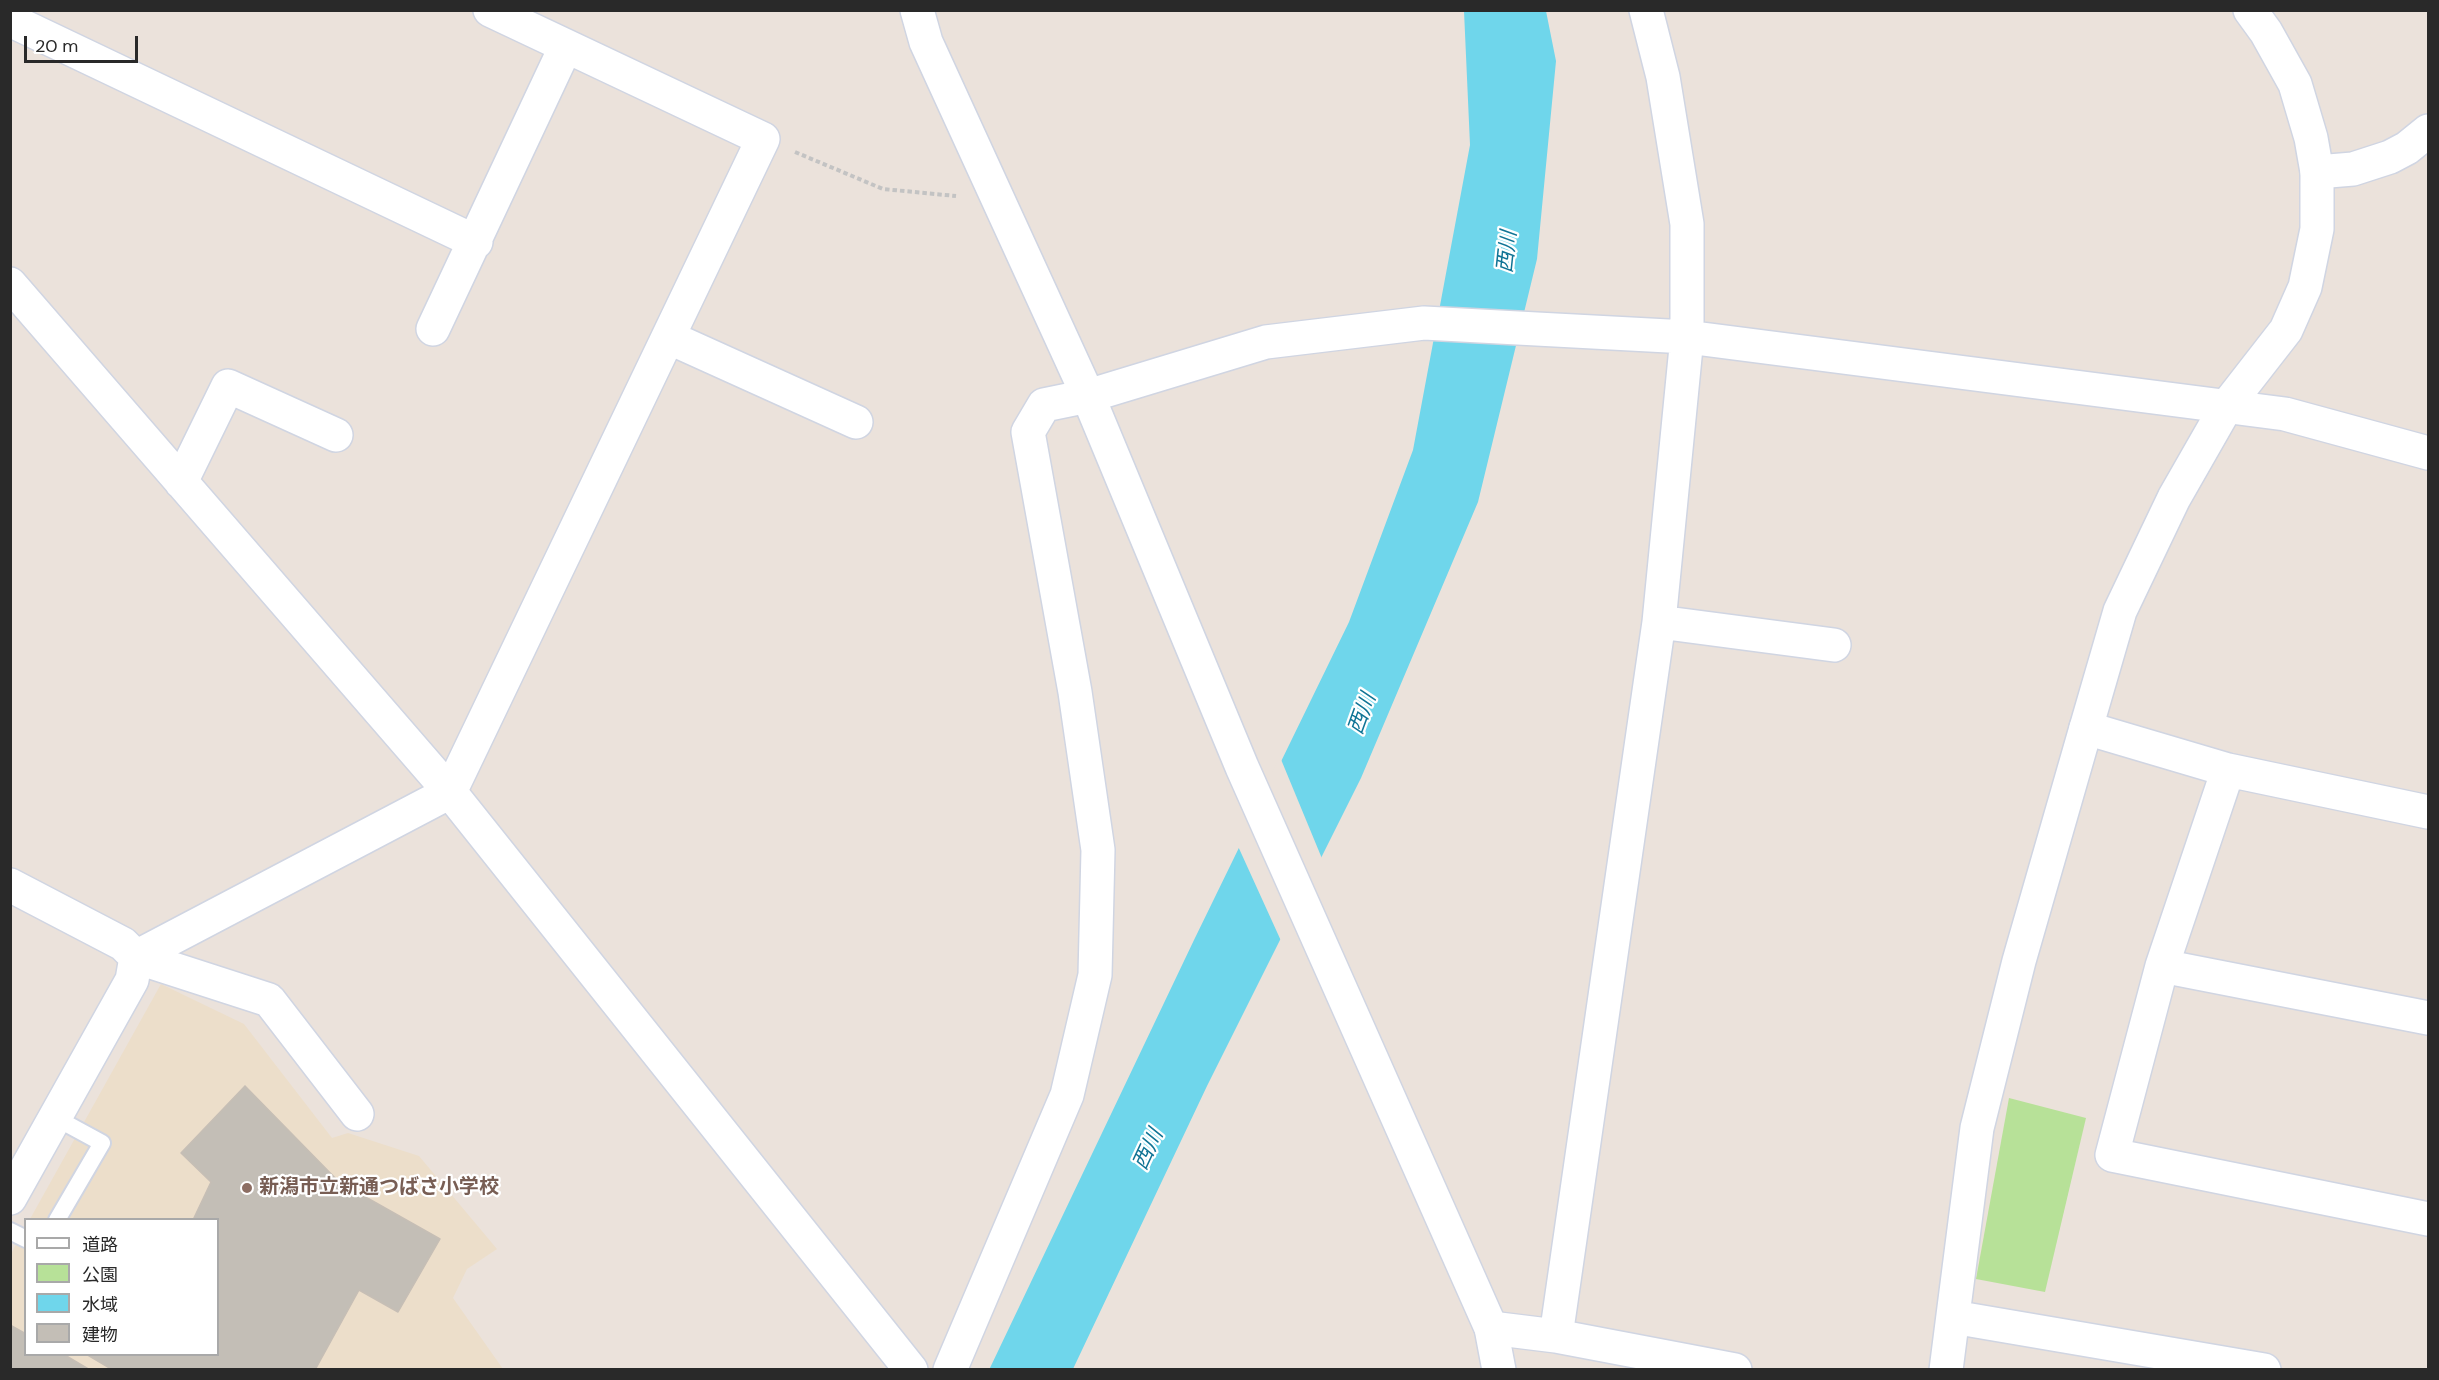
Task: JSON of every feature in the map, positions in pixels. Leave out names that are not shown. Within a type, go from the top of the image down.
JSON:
[{"type":"street","points":[[136,957],[450,792],[763,139],[490,10]]},
{"type":"street","points":[[917,10],[926,42],[1088,396],[1242,766],[1491,1328],[1499,1370]]},
{"type":"street","points":[[1556,1336],[1659,622],[1687,337],[1687,224],[1664,77],[1646,10]]},
{"type":"street","points":[[1946,1370],[1977,1128],[2019,961],[2120,612],[2174,498],[2226,407],[2286,330],[2305,287],[2317,229],[2317,172],[2311,138],[2295,84],[2266,32],[2250,10]]},
{"type":"street","points":[[10,20],[476,242]]},
{"type":"street","points":[[433,329],[476,242],[566,46]]},
{"type":"street","points":[[2317,172],[2354,169],[2390,157],[2408,148],[2428,131]]},
{"type":"street","points":[[10,284],[450,792],[911,1370]]},
{"type":"street","points":[[950,1370],[1067,1095],[1095,975],[1098,850],[1075,692],[1028,432],[1044,405],[1088,396],[1266,342],[1424,323],[1687,337],[2285,414],[2428,453]]},
{"type":"street","points":[[668,337],[856,422]]},
{"type":"street","points":[[181,482],[228,386],[336,435]]},
{"type":"street","points":[[1659,622],[1834,645]]},
{"type":"street","points":[[2086,728],[2228,770],[2428,812]]},
{"type":"street","points":[[2228,770],[2162,966],[2112,1155],[2428,1219]]},
{"type":"street","points":[[10,885],[123,944],[136,957],[269,1000],[357,1114]]},
{"type":"street","points":[[10,1198],[132,980],[136,957]]},
{"type":"street","points":[[2162,966],[2428,1018]]},
{"type":"street","points":[[1953,1317],[2263,1369]]},
{"type":"street","points":[[1491,1328],[1556,1336],[1735,1370]]},
{"type":"lane","points":[[56,1118],[102,1143],[58,1218]]},
{"type":"lane","points":[[10,1231],[24,1238]]},
{"type":"path","points":[[763,139],[883,189],[999,199]]},
{"type":"shaded area","name":"新潟市立新通つばさ小学校","points":[[161,984],[244,1024],[332,1138],[348,1133],[419,1156],[497,1249],[467,1269],[453,1298],[503,1369],[11,1370],[11,1254],[24,1229],[24,1356],[219,1356],[219,1218],[31,1218]]},
{"type":"green space","points":[[2009,1098],[2086,1118],[2045,1292],[1976,1279]]},
{"type":"water","name":"西川","points":[[1464,11],[1546,11],[1556,61],[1537,259],[1478,502],[1361,778],[1207,1086],[1073,1369],[989,1370],[1349,622],[1413,450],[1470,145]]},
{"type":"pier","points":[[1280,757],[1323,861],[1282,943],[1237,844]]},
{"type":"building","points":[[245,1086],[339,1182],[440,1239],[398,1312],[359,1290],[315,1370],[113,1370],[89,1356],[219,1356],[219,1218],[194,1218],[211,1182],[181,1153]]},
{"type":"building","points":[[10,1325],[24,1333],[24,1356],[66,1356],[90,1370],[10,1370]]},
{"type":"place","name":"新潟市立新通つばさ小学校","points":[[247,1188]]}]
